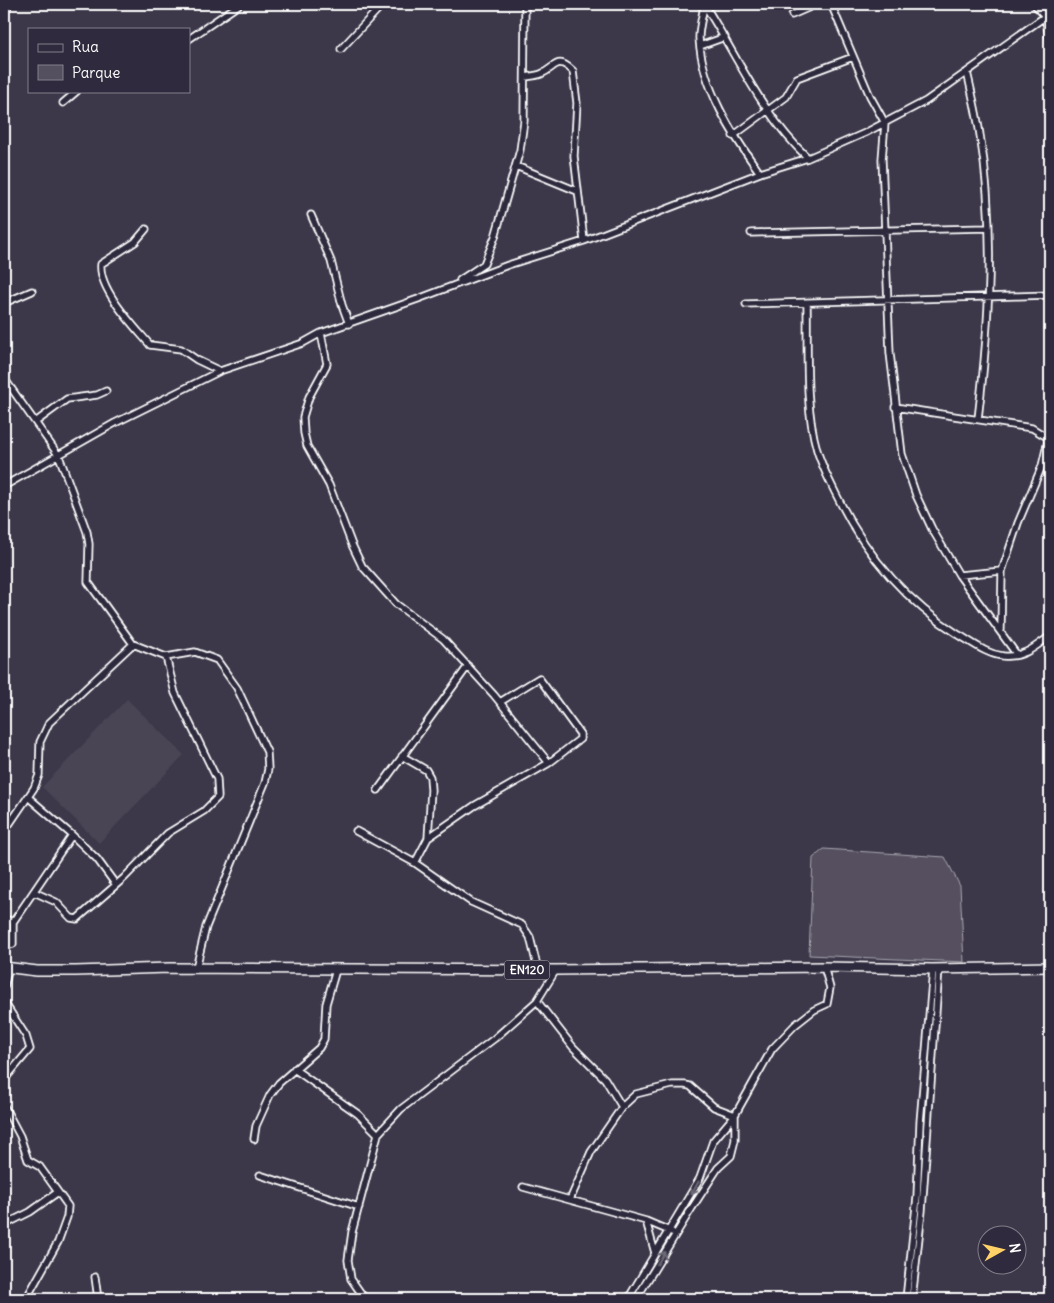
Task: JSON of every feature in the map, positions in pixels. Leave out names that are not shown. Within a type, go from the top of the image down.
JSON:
[{"type":"highway","name":"EN120","points":[[6,968],[66,971],[196,968],[556,970],[1050,967]]},
{"type":"street","points":[[4,15],[9,4]]},
{"type":"street","points":[[190,38],[240,4]]},
{"type":"street","points":[[341,49],[383,4]]},
{"type":"street","points":[[452,285],[484,264],[495,237],[516,166],[523,136],[525,4]]},
{"type":"street","points":[[704,4],[767,111],[789,140],[808,158]]},
{"type":"street","points":[[704,4],[699,36],[710,86],[734,136],[760,173]]},
{"type":"street","points":[[792,15],[817,4]]},
{"type":"street","points":[[831,4],[870,96],[885,123],[882,159],[888,299],[895,407],[902,454],[916,495],[932,530],[959,575],[1001,630],[1017,655]]},
{"type":"street","points":[[1034,4],[1048,14]]},
{"type":"street","points":[[1048,14],[1050,42]]},
{"type":"street","points":[[4,486],[115,423],[220,371],[303,343],[321,333],[452,285],[584,241],[760,173],[808,158],[885,123],[926,101],[1048,14]]},
{"type":"street","points":[[700,46],[725,38]]},
{"type":"street","points":[[734,136],[786,97],[797,78],[853,56]]},
{"type":"street","points":[[524,77],[544,73],[556,64],[564,64],[573,71],[577,103],[574,147],[584,241]]},
{"type":"street","points":[[968,72],[981,136],[988,228],[989,298],[978,419]]},
{"type":"street","points":[[63,103],[76,92]]},
{"type":"street","points":[[516,166],[578,191]]},
{"type":"street","points":[[311,215],[330,261],[349,324]]},
{"type":"street","points":[[751,233],[885,232],[988,228]]},
{"type":"street","points":[[146,229],[135,242],[101,264],[102,278],[111,297],[150,346],[181,348],[197,360],[220,371]]},
{"type":"street","points":[[4,303],[32,291]]},
{"type":"street","points":[[746,304],[1050,295]]},
{"type":"street","points":[[807,302],[811,410],[816,447],[822,467],[854,531],[894,582],[932,618],[985,651],[1003,656],[1028,653],[1050,636]]},
{"type":"street","points":[[321,333],[327,364],[313,389],[303,416],[304,433],[307,446],[329,485],[362,566],[396,604],[443,639],[500,702],[549,763]]},
{"type":"street","points":[[4,378],[37,421],[59,456],[90,544],[88,582],[134,644],[166,657],[195,652],[217,660],[237,688],[267,752],[268,769],[265,783],[206,927],[196,968]]},
{"type":"street","points":[[37,421],[67,400],[106,391]]},
{"type":"street","points":[[895,407],[1032,428],[1049,436],[1042,466],[1018,523],[1002,571],[1001,630]]},
{"type":"street","points":[[959,575],[1002,571]]},
{"type":"street","points":[[4,832],[34,788],[39,775],[40,742],[49,723],[134,644]]},
{"type":"street","points":[[34,892],[56,902],[71,918],[75,919],[116,885],[168,833],[204,811],[218,797],[217,780],[175,693],[166,657]]},
{"type":"street","points":[[378,790],[468,666]]},
{"type":"street","points":[[428,838],[474,806],[549,763],[578,742],[580,734],[542,682],[536,678],[500,702]]},
{"type":"street","points":[[402,756],[426,770],[430,777],[428,838],[415,863]]},
{"type":"street","points":[[28,797],[97,859],[116,885]]},
{"type":"street","points":[[356,831],[415,863],[471,902],[522,925],[530,937],[538,970]]},
{"type":"street","points":[[4,946],[14,944],[13,922],[72,835]]},
{"type":"street","points":[[4,918],[13,922]]},
{"type":"street","points":[[629,1299],[689,1198],[706,1162],[713,1141],[735,1115],[772,1049],[795,1025],[814,1010],[827,1004],[830,988],[824,967]]},
{"type":"street","points":[[4,987],[6,968]]},
{"type":"street","points":[[906,1299],[917,1197],[920,1122],[936,969]]},
{"type":"street","points":[[912,1299],[922,1211],[936,969]]},
{"type":"street","points":[[254,1139],[256,1126],[270,1095],[318,1048],[324,1039],[326,1004],[336,970]]},
{"type":"street","points":[[365,1299],[352,1280],[348,1260],[359,1207],[378,1134],[401,1110],[495,1038],[537,1001],[556,970]]},
{"type":"street","points":[[537,1001],[573,1047],[605,1080],[622,1107]]},
{"type":"street","points":[[4,1002],[26,1036],[30,1049],[4,1080]]},
{"type":"street","points":[[294,1070],[358,1114],[378,1134]]},
{"type":"street","points":[[570,1200],[591,1152],[622,1107],[636,1094],[672,1085],[690,1086],[714,1107],[735,1115]]},
{"type":"street","points":[[4,1106],[20,1136],[28,1160],[40,1167],[68,1206],[67,1217],[58,1242],[26,1299]]},
{"type":"street","points":[[636,1299],[718,1168],[730,1156],[734,1148],[735,1115]]},
{"type":"street","points":[[706,1162],[718,1168]]},
{"type":"street","points":[[260,1174],[359,1207]]},
{"type":"street","points":[[523,1187],[646,1221],[675,1234]]},
{"type":"street","points":[[4,1225],[30,1212],[58,1192]]},
{"type":"street","points":[[646,1221],[655,1253]]},
{"type":"street","points":[[95,1278],[98,1299]]},
{"type":"shaded area","points":[[127,699],[184,755],[99,843],[42,787]]},
{"type":"green space","points":[[824,849],[945,857],[960,886],[964,962],[809,955],[813,858]]}]
